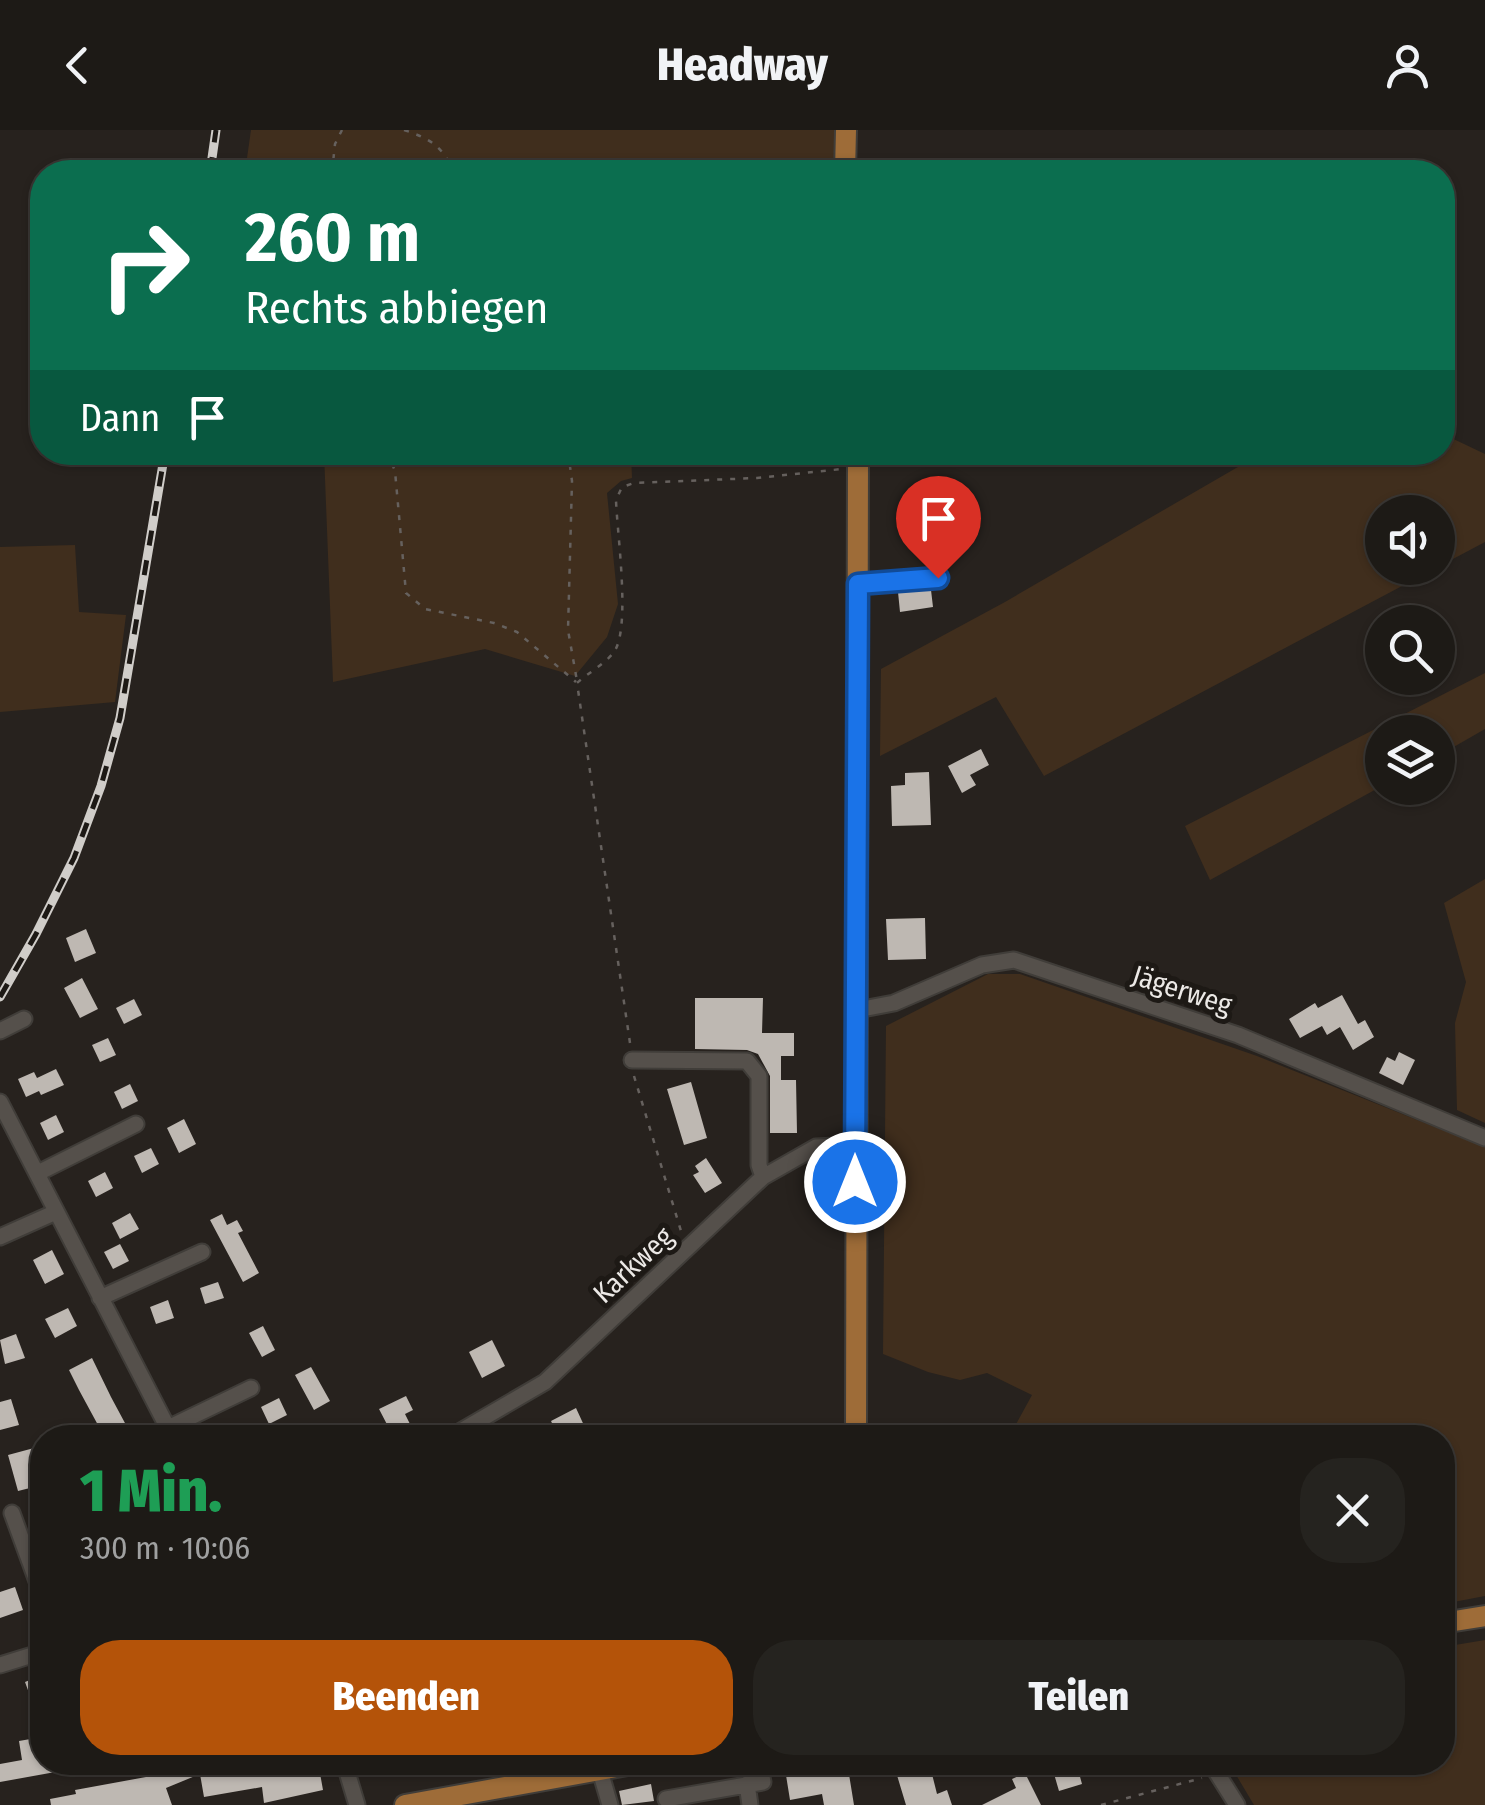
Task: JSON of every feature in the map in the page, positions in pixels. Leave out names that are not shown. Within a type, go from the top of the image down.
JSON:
[{"type":"main road","points":[[845,160],[846,130]]},
{"type":"main road","points":[[856,1425],[858,465]]},
{"type":"main road","points":[[1455,1622],[1485,1616]]},
{"type":"main road","points":[[405,1805],[577,1775]]},
{"type":"street","points":[[858,584],[938,578]]},
{"type":"street","name":"Jägerweg","points":[[858,1010],[894,1003],[982,964],[1014,960],[1238,1035],[1485,1138]]},
{"type":"street","points":[[0,1031],[24,1020]]},
{"type":"street","points":[[632,1060],[748,1060],[760,1076],[762,1177]]},
{"type":"street","points":[[0,1102],[166,1425]]},
{"type":"street","points":[[38,1173],[136,1124]]},
{"type":"street","name":"Karkweg","points":[[471,1425],[545,1382],[762,1177],[816,1148],[855,1145]]},
{"type":"street","points":[[0,1237],[56,1212]]},
{"type":"street","points":[[100,1298],[202,1252]]},
{"type":"street","points":[[185,1425],[252,1388]]},
{"type":"street","points":[[12,1514],[30,1563]]},
{"type":"street","points":[[0,1665],[30,1656]]},
{"type":"street","points":[[348,1775],[357,1805]]},
{"type":"street","points":[[601,1775],[610,1805]]},
{"type":"street","points":[[666,1800],[762,1782],[761,1775]]},
{"type":"street","points":[[1218,1775],[1237,1805]]},
{"type":"street","points":[[747,1784],[750,1805]]},
{"type":"path","points":[[333,160],[342,130]]},
{"type":"path","points":[[404,130],[431,139],[448,160]]},
{"type":"path","points":[[392,465],[406,593],[425,609],[518,632],[577,683]]},
{"type":"path","points":[[570,465],[568,630],[632,1060],[637,1090],[687,1250]]},
{"type":"path","points":[[577,683],[614,652],[621,636],[616,500],[622,487],[634,482],[757,478],[830,465]]},
{"type":"path","points":[[1101,1805],[1193,1775]]},
{"type":"shaded area","points":[[251,130],[836,130],[837,160],[247,160]]},
{"type":"shaded area","points":[[1455,440],[1485,454],[1485,542],[1455,558],[1455,495],[1365,495],[1365,585],[1404,585],[1044,776],[996,697],[880,756],[881,669],[1241,465],[1455,465]]},
{"type":"shaded area","points":[[324,465],[631,465],[632,478],[621,481],[607,493],[618,604],[607,637],[575,676],[485,649],[333,682]]},
{"type":"shaded area","points":[[75,545],[79,612],[126,615],[115,702],[0,712],[0,547]]},
{"type":"shaded area","points":[[1485,673],[1485,729],[1455,746],[1455,715],[1403,715],[1442,695],[1455,695],[1455,688]]},
{"type":"shaded area","points":[[1365,734],[1365,795],[1210,880],[1185,826]]},
{"type":"shaded area","points":[[1485,879],[1485,1123],[1457,1110],[1455,1023],[1466,982],[1444,903]]},
{"type":"shaded area","points":[[988,974],[1020,974],[1257,1056],[1485,1147],[1485,1596],[1455,1602],[1455,1425],[1016,1425],[1032,1395],[987,1373],[960,1380],[883,1354],[886,1026]]},
{"type":"shaded area","points":[[1485,1640],[1485,1805],[1254,1805],[1236,1775],[1455,1775],[1455,1645]]},
{"type":"building","points":[[931,590],[933,607],[900,612],[898,592]]},
{"type":"building","points":[[981,749],[989,765],[970,775],[976,785],[962,793],[948,766]]},
{"type":"building","points":[[929,772],[931,825],[892,826],[891,786],[905,785],[905,773]]},
{"type":"building","points":[[925,918],[926,959],[888,960],[886,919]]},
{"type":"building","points":[[86,929],[96,953],[75,962],[66,938]]},
{"type":"building","points":[[82,978],[98,1009],[80,1018],[64,988]]},
{"type":"building","points":[[1342,995],[1358,1024],[1365,1020],[1374,1037],[1353,1050],[1340,1027],[1327,1035],[1322,1026],[1300,1038],[1289,1019],[1315,1003],[1318,1008]]},
{"type":"building","points":[[695,998],[763,998],[762,1033],[794,1033],[794,1056],[781,1056],[781,1080],[796,1080],[797,1133],[770,1133],[770,1076],[758,1054],[747,1050],[695,1049]]},
{"type":"building","points":[[134,999],[142,1015],[124,1024],[116,1008]]},
{"type":"building","points":[[108,1038],[116,1055],[100,1062],[92,1045]]},
{"type":"building","points":[[1399,1052],[1415,1060],[1403,1085],[1379,1073],[1387,1057],[1395,1061]]},
{"type":"building","points":[[56,1069],[64,1085],[26,1097],[18,1079],[34,1072],[37,1078]]},
{"type":"building","points":[[691,1082],[707,1138],[684,1145],[667,1089]]},
{"type":"building","points":[[130,1084],[138,1101],[122,1109],[114,1092]]},
{"type":"building","points":[[56,1115],[64,1132],[48,1140],[40,1123]]},
{"type":"building","points":[[184,1119],[196,1144],[179,1153],[167,1128]]},
{"type":"building","points":[[151,1148],[159,1164],[142,1173],[134,1156]]},
{"type":"building","points":[[706,1158],[722,1183],[705,1193],[693,1175],[699,1172],[695,1166]]},
{"type":"building","points":[[105,1172],[113,1188],[96,1197],[88,1181]]},
{"type":"building","points":[[130,1213],[139,1229],[120,1239],[112,1223]]},
{"type":"building","points":[[222,1214],[227,1225],[237,1220],[243,1231],[238,1233],[259,1273],[243,1282],[210,1220]]},
{"type":"building","points":[[120,1244],[129,1261],[113,1269],[104,1252]]},
{"type":"building","points":[[52,1250],[64,1274],[45,1284],[33,1260]]},
{"type":"building","points":[[218,1282],[224,1298],[205,1304],[200,1288]]},
{"type":"building","points":[[168,1300],[174,1318],[156,1324],[150,1307]]},
{"type":"building","points":[[68,1308],[77,1326],[55,1338],[45,1319]]},
{"type":"building","points":[[263,1326],[275,1350],[262,1357],[249,1333]]},
{"type":"building","points":[[16,1334],[25,1358],[5,1364],[0,1340]]},
{"type":"building","points":[[492,1340],[505,1366],[482,1378],[469,1352]]},
{"type":"building","points":[[92,1358],[126,1425],[98,1425],[69,1370]]},
{"type":"building","points":[[311,1367],[330,1401],[314,1410],[295,1375]]},
{"type":"building","points":[[406,1396],[413,1410],[405,1414],[410,1425],[387,1425],[379,1409]]},
{"type":"building","points":[[279,1398],[287,1415],[269,1424],[261,1407]]},
{"type":"building","points":[[11,1399],[19,1425],[0,1430],[0,1402]]},
{"type":"building","points":[[576,1408],[584,1425],[553,1425],[551,1421]]},
{"type":"building","points":[[30,1449],[30,1488],[18,1491],[8,1455]]},
{"type":"building","points":[[15,1587],[23,1610],[0,1618],[0,1592]]},
{"type":"building","points":[[30,1739],[30,1775],[39,1775],[0,1782],[0,1764],[22,1760],[19,1741]]},
{"type":"building","points":[[198,1775],[166,1788],[172,1805],[51,1805],[50,1799],[76,1794],[75,1790],[146,1777]]},
{"type":"building","points":[[200,1775],[320,1775],[323,1790],[264,1803],[262,1787],[204,1797]]},
{"type":"building","points":[[786,1775],[849,1775],[854,1805],[824,1805],[822,1794],[790,1800]]},
{"type":"building","points":[[897,1775],[932,1775],[937,1794],[947,1790],[952,1805],[906,1805]]},
{"type":"building","points":[[1026,1775],[1041,1805],[982,1805],[1016,1788],[1012,1779]]},
{"type":"building","points":[[1054,1775],[1080,1775],[1082,1784],[1059,1791]]},
{"type":"building","points":[[651,1784],[654,1801],[622,1805],[619,1791]]},
{"type":"railway","points":[[212,160],[216,130]]},
{"type":"railway","points":[[0,997],[74,858],[101,786],[120,718],[163,465]]},
{"type":"route","points":[[855,1182],[858,584],[938,578]]}]
